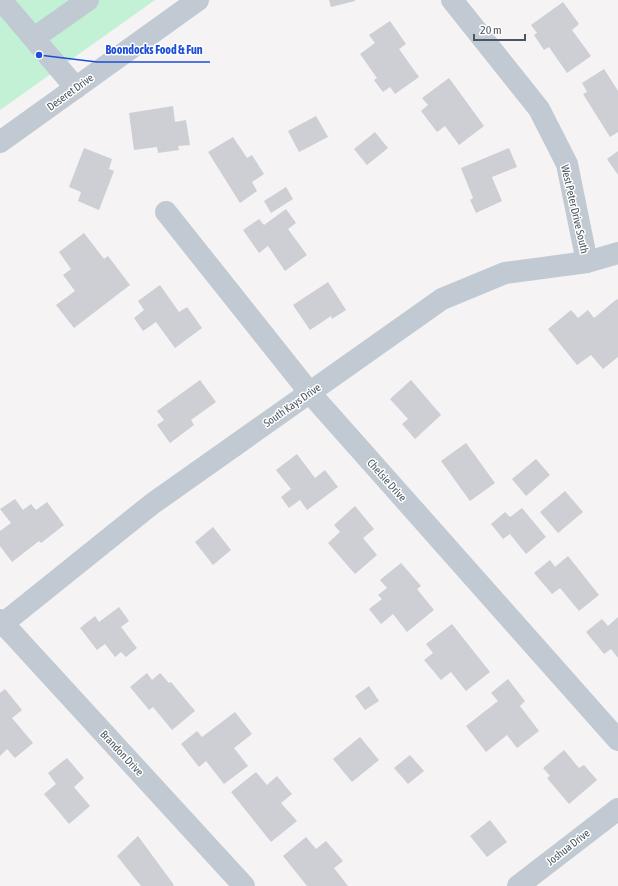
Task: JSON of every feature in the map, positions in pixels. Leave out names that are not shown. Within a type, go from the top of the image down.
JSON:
[{"type":"street","points":[[1,0],[76,88]]},
{"type":"street","name":"Deseret Drive","points":[[0,142],[198,0]]},
{"type":"street","name":"West Peter Drive South","points":[[452,0],[539,109],[567,164],[587,262]]},
{"type":"street","points":[[34,38],[82,2]]},
{"type":"street","name":"Chelsie Drive","points":[[166,212],[310,393],[618,740]]},
{"type":"street","name":"South Kays Drive","points":[[1,623],[152,504],[442,299],[505,272],[587,262],[618,252]]},
{"type":"street","name":"Brandon Drive","points":[[1,623],[244,886]]},
{"type":"street","name":"Joshua Drive","points":[[523,885],[618,809]]},
{"type":"green space","points":[[0,0],[155,0],[0,110]]},
{"type":"building","points":[[329,0],[355,0],[355,1],[331,7]]},
{"type":"building","points":[[563,2],[579,24],[572,30],[591,56],[567,73],[549,47],[544,50],[534,35],[537,33],[531,25]]},
{"type":"building","points":[[390,21],[406,44],[399,49],[419,77],[395,94],[390,87],[383,92],[374,80],[377,78],[360,54],[375,43],[369,35]]},
{"type":"building","points":[[604,69],[618,91],[618,132],[610,137],[583,94],[587,92],[582,83]]},
{"type":"building","points":[[449,78],[484,126],[459,145],[445,126],[437,132],[421,111],[428,105],[422,98]]},
{"type":"building","points":[[173,106],[175,122],[186,120],[190,145],[178,146],[179,150],[158,153],[157,147],[134,150],[129,113]]},
{"type":"building","points":[[316,116],[328,137],[299,152],[288,131]]},
{"type":"building","points":[[375,132],[388,148],[367,165],[354,149]]},
{"type":"building","points":[[233,137],[247,158],[252,155],[264,174],[252,182],[257,191],[240,203],[208,152]]},
{"type":"building","points":[[84,148],[112,159],[109,169],[114,171],[99,210],[78,201],[81,192],[69,187]]},
{"type":"building","points":[[509,148],[517,167],[492,177],[502,201],[476,213],[470,200],[473,198],[461,168]]},
{"type":"building","points":[[618,151],[618,175],[607,159]]},
{"type":"building","points":[[286,187],[293,199],[271,213],[264,201]]},
{"type":"building","points":[[286,209],[296,223],[288,229],[307,255],[285,271],[268,246],[259,253],[243,230],[259,219],[264,225]]},
{"type":"building","points":[[84,233],[104,259],[108,256],[130,285],[74,328],[56,305],[75,291],[63,275],[71,269],[59,252]]},
{"type":"building","points":[[328,282],[346,310],[332,319],[331,316],[310,330],[293,305]]},
{"type":"building","points":[[160,285],[179,312],[187,307],[202,328],[175,348],[156,322],[143,331],[134,318],[144,310],[138,301]]},
{"type":"building","points":[[617,299],[618,357],[603,369],[591,355],[577,365],[548,329],[571,310],[578,318],[588,310],[594,318]]},
{"type":"building","points":[[200,380],[216,402],[191,420],[194,425],[170,443],[157,425],[164,420],[157,411]]},
{"type":"building","points":[[411,380],[441,415],[415,439],[402,424],[408,419],[390,399]]},
{"type":"building","points":[[466,443],[495,483],[470,501],[441,461]]},
{"type":"building","points":[[297,454],[315,478],[325,470],[338,487],[307,510],[300,500],[289,508],[281,497],[291,489],[276,470]]},
{"type":"building","points":[[536,459],[550,475],[526,496],[512,479]]},
{"type":"building","points":[[565,491],[583,512],[558,533],[540,512]]},
{"type":"building","points":[[15,499],[23,510],[31,504],[36,510],[47,502],[64,525],[41,543],[39,541],[12,562],[0,546],[0,531],[11,523],[0,509]]},
{"type":"building","points":[[355,506],[374,529],[363,538],[377,555],[355,574],[328,543],[340,532],[334,525]]},
{"type":"building","points":[[522,508],[546,537],[526,554],[510,534],[503,539],[491,524],[505,512],[510,517]]},
{"type":"building","points":[[213,527],[231,550],[213,565],[195,542]]},
{"type":"building","points":[[568,556],[599,595],[579,611],[560,588],[552,594],[534,573],[550,560],[555,567]]},
{"type":"building","points":[[401,563],[421,586],[417,589],[434,610],[407,632],[393,614],[381,624],[369,609],[382,599],[378,595],[387,588],[380,580]]},
{"type":"building","points":[[119,607],[129,621],[121,627],[137,648],[126,657],[121,652],[115,657],[105,644],[97,650],[80,628],[95,616],[99,622]]},
{"type":"building","points":[[618,617],[618,658],[611,649],[604,654],[586,632],[602,619],[608,626]]},
{"type":"building","points":[[452,624],[490,672],[466,691],[451,672],[441,680],[424,660],[433,653],[426,644]]},
{"type":"building","points":[[147,673],[152,680],[160,673],[169,683],[171,682],[195,711],[172,730],[153,707],[149,710],[130,687]]},
{"type":"building","points":[[508,679],[525,701],[520,706],[539,731],[517,748],[507,735],[486,752],[466,726],[498,701],[491,693]]},
{"type":"building","points":[[369,686],[379,701],[365,710],[355,696]]},
{"type":"building","points":[[5,689],[22,710],[12,718],[33,743],[15,758],[7,749],[0,756],[0,693]]},
{"type":"building","points":[[235,712],[252,734],[234,748],[248,766],[224,784],[206,761],[199,767],[181,744],[197,731],[202,737]]},
{"type":"building","points":[[360,737],[379,760],[352,782],[333,759]]},
{"type":"building","points":[[564,750],[579,768],[584,765],[597,780],[569,804],[547,778],[550,776],[543,768]]},
{"type":"building","points":[[410,755],[424,771],[408,784],[394,768]]},
{"type":"building","points":[[67,758],[84,778],[74,787],[90,806],[69,824],[44,794],[56,784],[48,773]]},
{"type":"building","points":[[256,772],[267,785],[277,776],[292,794],[281,803],[297,821],[271,842],[231,792]]},
{"type":"building","points":[[490,820],[507,842],[487,857],[470,836]]},
{"type":"building","points":[[138,836],[174,885],[141,886],[117,856]]},
{"type":"building","points":[[306,837],[316,849],[326,841],[343,861],[334,868],[348,886],[307,886],[283,856]]},
{"type":"place","name":"Boondocks Food & Fun","points":[[39,55]]}]
